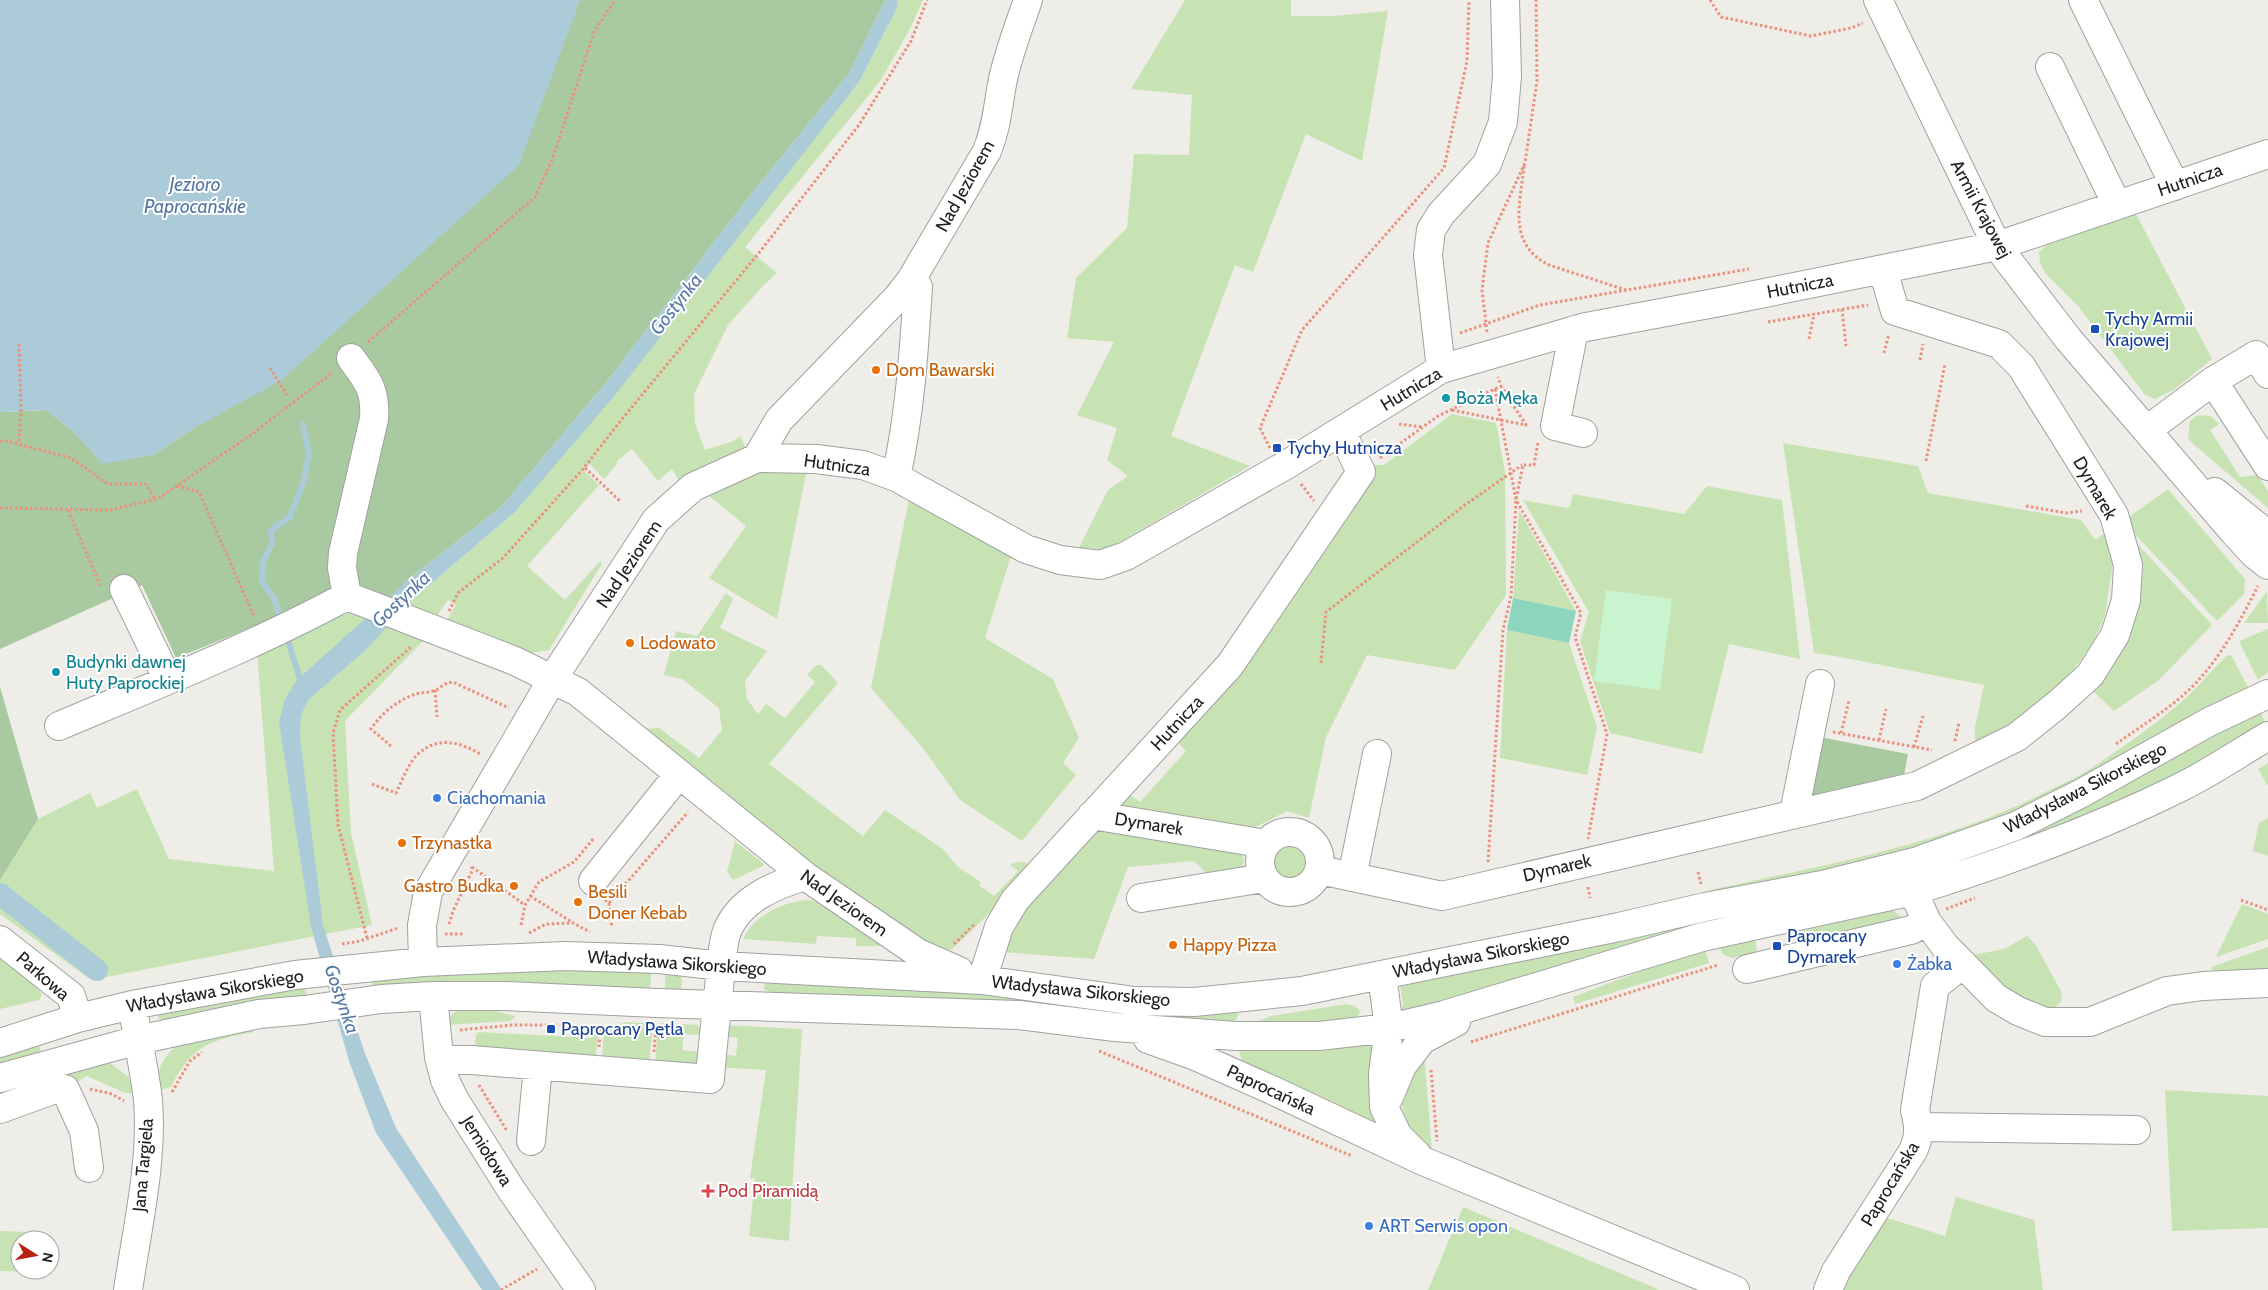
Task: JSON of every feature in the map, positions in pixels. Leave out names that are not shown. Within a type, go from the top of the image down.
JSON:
[{"type":"street","name":"Nad Jeziorem","points":[[423,962],[436,925],[428,892],[553,678],[656,520],[693,487],[757,458],[779,420],[911,280],[988,151],[995,132],[1004,78],[1012,45],[1028,0]]},
{"type":"street","points":[[1441,369],[1428,255],[1431,230],[1441,214],[1487,164],[1503,122],[1507,76],[1505,0]]},
{"type":"street","points":[[2083,0],[2175,186]]},
{"type":"street","name":"Armii Krajowej","points":[[1873,11],[1997,246],[2069,340],[2147,430],[2177,464],[2264,554]]},
{"type":"street","points":[[2050,68],[2117,205]]},
{"type":"street","name":"Hutnicza","points":[[757,458],[816,459],[862,465],[896,477],[1026,549],[1060,560],[1100,565],[1126,556],[1281,468],[1441,369],[1490,353],[1574,330],[1997,246],[2268,154]]},
{"type":"street","name":"Dymarek","points":[[1320,870],[1442,896],[1917,786],[2017,737],[2090,675],[2115,634],[2126,600],[2128,565],[2114,515],[2021,366],[1999,344],[1895,311],[1882,270]]},
{"type":"street","points":[[896,477],[902,451],[914,362],[918,287],[911,280]]},
{"type":"street","points":[[1574,330],[1555,426],[1583,433]]},
{"type":"street","points":[[2147,430],[2213,381],[2256,355],[2268,374]]},
{"type":"street","points":[[59,726],[296,623],[357,600],[342,574],[343,552],[374,419],[375,401],[370,384],[351,358]]},
{"type":"street","points":[[2213,381],[2268,466]]},
{"type":"street","name":"Hutnicza","points":[[982,980],[999,927],[1015,900],[1230,666],[1362,472],[1341,431]]},
{"type":"street","points":[[124,589],[168,680]]},
{"type":"street","name":"Nad Jeziorem","points":[[357,600],[428,635],[553,678],[578,692],[805,876],[918,954],[982,980]]},
{"type":"street","points":[[1794,813],[1820,684]]},
{"type":"street","points":[[2209,722],[2258,694],[2268,684]]},
{"type":"street","name":"Władysława Sikorskiego","points":[[0,1042],[78,1018],[132,1005],[295,975],[423,962],[565,956],[660,959],[723,955],[982,980],[1135,1001],[1194,1002],[1302,991],[1619,927],[1706,907],[1822,885],[1918,861],[2016,826],[2080,794],[2209,722],[2268,694]]},
{"type":"street","name":"Władysława Sikorskiego","points":[[0,1078],[138,1040],[259,1014],[433,996],[505,996],[1019,1015],[1114,1027],[1236,1036],[1319,1036],[1388,1028],[1444,1015],[1702,937],[1913,891],[2028,852],[2180,787],[2268,736]]},
{"type":"street","points":[[1352,877],[1376,754]]},
{"type":"street","points":[[593,881],[679,774]]},
{"type":"street","name":"Dymarek","points":[[1092,815],[1266,844]]},
{"type":"street","points":[[1286,832],[1298,832],[1309,838],[1317,847],[1321,858],[1320,870],[1310,885],[1294,893],[1283,892],[1272,887],[1264,878],[1260,867],[1260,854],[1266,844],[1275,836],[1286,832]]},
{"type":"street","points":[[441,1064],[453,1060],[470,1060],[710,1079],[723,955],[728,930],[744,907],[755,898],[787,881],[805,876]]},
{"type":"street","points":[[1141,898],[1264,878]]},
{"type":"street","points":[[1913,891],[1925,920],[1945,946],[1996,998],[2018,1011],[2045,1022],[2090,1022],[2166,992],[2203,986],[2268,983]]},
{"type":"street","points":[[1747,968],[1911,930],[1925,920]]},
{"type":"street","name":"Parkowa","points":[[0,940],[70,996],[78,1018]]},
{"type":"street","name":"Paprocańska","points":[[1828,1290],[1836,1271],[1913,1151],[1918,1138],[1919,1127],[1915,1110],[1935,986],[1962,964]]},
{"type":"street","name":"Paprocańska","points":[[1382,975],[1388,1028],[1383,1074],[1384,1107],[1398,1136],[1423,1161]]},
{"type":"street","points":[[1240,1076],[1232,1058],[1237,1031],[1253,1014],[1302,991]]},
{"type":"street","name":"Jemiołowa","points":[[433,996],[441,1064],[451,1093],[512,1191],[581,1290]]},
{"type":"street","points":[[1384,1107],[1402,1066],[1422,1040],[1499,999]]},
{"type":"street","name":"Jana Targiela","points":[[128,1290],[143,1194],[148,1134],[148,1100],[132,1005]]},
{"type":"street","name":"Paprocańska","points":[[1114,1027],[1193,1055],[1423,1161],[1735,1290]]},
{"type":"street","points":[[531,1141],[538,1066]]},
{"type":"street","points":[[0,1109],[58,1088],[66,1089],[84,1130],[89,1168]]},
{"type":"street","points":[[1919,1127],[2136,1130]]},
{"type":"path","points":[[0,508],[111,510],[155,499],[255,432],[351,358],[535,197],[552,160],[594,32],[614,0]]},
{"type":"path","points":[[367,938],[338,825],[333,733],[340,710],[428,635],[458,593],[503,558],[585,468],[860,125],[911,41],[927,0]]},
{"type":"path","points":[[1317,505],[1292,474],[1287,477],[1260,428],[1302,330],[1444,168],[1467,61],[1469,0]]},
{"type":"path","points":[[1536,0],[1537,81],[1518,224],[1524,244],[1537,259],[1549,265],[1627,290]]},
{"type":"path","points":[[1710,0],[1721,17],[1811,36],[1852,28],[1873,11]]},
{"type":"path","points":[[1451,410],[1526,425],[1501,386],[1490,353],[1482,290],[1488,243],[1525,163]]},
{"type":"path","points":[[1438,340],[1540,305],[1751,269]]},
{"type":"path","points":[[1842,309],[1846,346]]},
{"type":"path","points":[[1809,340],[1814,314]]},
{"type":"path","points":[[19,344],[21,411],[19,444]]},
{"type":"path","points":[[1926,461],[1945,364]]},
{"type":"path","points":[[270,368],[287,395]]},
{"type":"path","points":[[1354,458],[1364,454],[1380,458],[1438,416],[1501,386]]},
{"type":"path","points":[[1495,389],[1516,500],[1581,613],[1575,637],[1607,734],[1584,862],[1590,898]]},
{"type":"path","points":[[1321,663],[1326,612],[1465,505],[1523,465],[1534,465],[1539,438]]},
{"type":"path","points":[[0,441],[19,444],[71,458],[108,484],[146,484],[155,499]]},
{"type":"path","points":[[1486,885],[1503,630],[1511,596],[1516,500],[1523,465]]},
{"type":"path","points":[[585,468],[620,501]]},
{"type":"path","points":[[177,485],[199,492],[263,637]]},
{"type":"path","points":[[2026,506],[2066,513],[2082,511]]},
{"type":"path","points":[[2110,749],[2170,705],[2202,676],[2230,638],[2264,554]]},
{"type":"path","points":[[392,746],[371,729],[376,721],[392,706],[413,695],[435,690],[446,683],[453,682],[517,712]]},
{"type":"path","points":[[435,690],[437,717]]},
{"type":"path","points":[[1841,733],[1849,701]]},
{"type":"path","points":[[1879,740],[1886,709]]},
{"type":"path","points":[[1914,747],[1923,716]]},
{"type":"path","points":[[1811,728],[1933,751]]},
{"type":"path","points":[[372,784],[396,793],[416,756],[429,746],[446,742],[464,745],[489,759]]},
{"type":"path","points":[[521,924],[524,905],[539,882],[574,862],[598,833]]},
{"type":"path","points":[[360,941],[397,928],[436,925],[472,865],[524,905]]},
{"type":"path","points":[[1701,886],[1711,884]]},
{"type":"path","points":[[530,896],[573,923]]},
{"type":"path","points":[[1925,920],[1978,898]]},
{"type":"path","points":[[2241,900],[2268,910]]},
{"type":"path","points":[[609,903],[612,928]]},
{"type":"path","points":[[948,949],[979,920]]},
{"type":"path","points":[[1466,1043],[1718,965]]},
{"type":"path","points":[[652,1075],[656,1017]]},
{"type":"path","points":[[591,1025],[608,1021]]},
{"type":"path","points":[[436,1032],[512,1025],[571,1025]]},
{"type":"path","points":[[1091,1047],[1353,1157]]},
{"type":"path","points":[[66,1089],[83,1088],[98,1090],[112,1094],[130,1104],[148,1100],[172,1092],[190,1061],[205,1050]]},
{"type":"path","points":[[501,1290],[528,1275]]},
{"type":"green space","points":[[580,0],[885,0],[849,74],[756,188],[605,384],[502,506],[409,579],[389,599],[352,582],[320,600],[176,658],[142,585],[0,649],[0,412],[46,410],[72,430],[103,463],[153,455],[194,428]]},
{"type":"green space","points":[[898,0],[923,0],[910,29],[881,80],[745,247],[777,273],[728,325],[694,394],[695,424],[705,450],[731,442],[741,436],[747,454],[681,484],[672,469],[658,481],[632,449],[617,461],[617,464],[604,479],[590,464],[583,470],[599,485],[527,566],[565,600],[600,561],[602,564],[549,650],[525,654],[447,620],[456,605],[448,600],[437,616],[430,616],[405,606],[515,512],[859,82],[897,8]]},
{"type":"green space","points":[[1185,0],[1291,0],[1291,16],[1333,16],[1388,11],[1362,161],[1306,134],[1253,272],[1235,265],[1171,436],[1250,466],[1108,549],[1079,548],[1108,490],[1128,476],[1107,460],[1117,428],[1077,415],[1114,342],[1067,338],[1076,278],[1127,228],[1134,154],[1189,155],[1192,95],[1131,89]]},
{"type":"green space","points":[[2136,214],[2212,359],[2175,389],[2155,399],[2145,395],[2078,306],[2045,273],[2040,263],[2039,252],[2048,244]]},
{"type":"green space","points":[[1452,414],[1496,423],[1505,472],[1506,595],[1455,670],[1367,655],[1326,737],[1309,818],[1287,811],[1242,834],[1117,811],[1119,801],[1126,792],[1140,802],[1186,751],[1176,741],[1368,465],[1384,465]]},
{"type":"green space","points":[[2205,415],[2212,417],[2219,424],[2210,430],[2240,477],[2257,475],[2268,491],[2268,508],[2191,442],[2188,437],[2190,421],[2196,416]]},
{"type":"green space","points":[[1783,443],[1918,466],[1928,493],[2081,520],[2095,540],[2108,531],[2113,559],[2105,614],[2094,639],[2082,659],[2067,677],[2032,709],[1975,749],[1975,727],[1984,685],[1814,653]]},
{"type":"green space","points":[[807,469],[777,619],[709,578],[746,526],[708,495],[749,476],[771,471]]},
{"type":"green space","points":[[1707,486],[1782,500],[1800,659],[1729,644],[1702,754],[1610,733],[1580,641],[1589,612],[1523,500],[1568,508],[1573,494],[1684,514]]},
{"type":"green space","points":[[2168,489],[2245,579],[2244,594],[2217,621],[2131,530],[2126,519]]},
{"type":"green space","points":[[909,499],[1011,556],[985,638],[1053,679],[1079,738],[1063,763],[1076,775],[1022,841],[960,800],[923,748],[871,688]]},
{"type":"green space","points":[[1519,510],[1576,611],[1513,598]]},
{"type":"green space","points":[[2131,537],[2212,625],[2159,680],[2114,711],[2086,685]]},
{"type":"green space","points":[[1606,590],[1672,599],[1660,690],[1594,681]]},
{"type":"green space","points":[[2267,591],[2268,623],[2244,623]]},
{"type":"green space","points":[[726,593],[733,599],[720,628],[767,651],[745,681],[747,699],[758,714],[766,704],[785,718],[815,682],[807,675],[816,665],[821,665],[838,683],[769,764],[863,836],[885,810],[943,849],[958,867],[981,882],[979,885],[994,896],[1018,871],[1010,865],[1021,862],[1032,866],[999,904],[952,949],[940,952],[797,854],[639,729],[659,728],[699,758],[722,730],[719,708],[682,679],[664,675],[676,631],[697,636]]},
{"type":"green space","points":[[1513,598],[1576,611],[1569,643],[1507,630]]},
{"type":"green space","points":[[356,610],[425,639],[345,721],[351,833],[372,925],[91,980],[0,914],[0,880],[38,819],[90,793],[97,808],[137,789],[169,859],[274,871],[257,651]]},
{"type":"green space","points":[[2268,629],[2268,672],[2258,680],[2239,641]]},
{"type":"green space","points":[[1507,630],[1569,643],[1597,727],[1587,775],[1500,758]]},
{"type":"green space","points":[[2231,655],[2248,687],[2172,731],[2029,805],[1945,839],[1851,866],[1710,894],[1710,890],[1885,851],[1971,824],[2012,808],[2079,776],[2125,745],[2176,707],[2226,656]]},
{"type":"green space","points":[[0,687],[38,819],[0,880]]},
{"type":"green space","points":[[2259,709],[2265,722],[2221,752],[2160,783],[2022,843],[1934,870],[1935,867]]},
{"type":"green space","points":[[1814,736],[1908,754],[1902,786],[1799,807]]},
{"type":"green space","points":[[2268,763],[2268,784],[2267,785],[2258,769]]},
{"type":"green space","points":[[2268,818],[2268,856],[2253,851],[2259,823]]},
{"type":"green space","points":[[1090,828],[1241,853],[1244,860],[1243,867],[1208,875],[1194,861],[1128,867],[1094,959],[1001,952],[1017,914]]},
{"type":"green space","points":[[735,841],[764,864],[733,880],[727,872]]},
{"type":"green space","points":[[1290,846],[1302,850],[1306,862],[1302,874],[1290,878],[1278,874],[1274,862],[1278,850]]},
{"type":"green space","points":[[809,900],[825,904],[897,946],[856,946],[856,938],[817,936],[816,944],[743,939],[748,930],[762,916],[780,906]]},
{"type":"green space","points":[[2242,904],[2268,914],[2268,939],[2216,957]]},
{"type":"green space","points":[[1894,911],[1902,918],[1803,940],[1801,931]]},
{"type":"green space","points":[[1702,919],[1703,927],[1401,1013],[1403,1004],[1400,985]]},
{"type":"green space","points":[[2027,936],[2035,944],[2062,993],[2061,1002],[2050,1012],[2037,1010],[1969,965],[1973,955],[2004,949]]},
{"type":"green space","points":[[1755,940],[1757,952],[1731,958],[1722,953],[1720,947]]},
{"type":"green space","points":[[2268,947],[2268,971],[2216,979],[2211,967]]},
{"type":"green space","points":[[1705,950],[1709,963],[1575,1004],[1573,997],[1680,956]]},
{"type":"green space","points":[[0,955],[32,980],[42,995],[39,1000],[0,1009]]},
{"type":"green space","points":[[652,966],[649,997],[373,989],[371,980],[435,973]]},
{"type":"green space","points":[[666,967],[680,973],[682,982],[677,996],[664,998]]},
{"type":"green space","points":[[768,982],[971,992],[1189,1014],[1237,1012],[1239,1014],[1232,1026],[770,992],[764,989],[764,985]]},
{"type":"green space","points":[[305,988],[307,998],[163,1021],[158,1018],[159,1014],[236,996]]},
{"type":"green space","points":[[1347,1004],[1355,1006],[1360,1011],[1357,1019],[1347,1024],[1256,1022],[1271,1016]]},
{"type":"green space","points":[[474,1006],[515,1016],[511,1021],[445,1025],[456,1011],[464,1007]]},
{"type":"green space","points":[[627,1022],[653,1024],[649,1064],[602,1061],[604,1029]]},
{"type":"green space","points":[[662,1023],[698,1025],[702,1035],[684,1034],[682,1050],[701,1052],[696,1068],[655,1065],[658,1026]]},
{"type":"green space","points":[[723,1025],[802,1029],[789,1241],[749,1236],[755,1179],[750,1178],[766,1070],[718,1067],[719,1054],[736,1056],[738,1038],[720,1036]]},
{"type":"green space","points":[[253,1029],[253,1032],[225,1038],[203,1047],[186,1062],[171,1087],[159,1090],[160,1068],[163,1061],[177,1045],[184,1041]]},
{"type":"green space","points":[[595,1029],[599,1032],[595,1059],[474,1053],[476,1035],[479,1032],[592,1038]]},
{"type":"green space","points":[[38,1042],[42,1054],[0,1068],[0,1055]]},
{"type":"green space","points":[[1378,1043],[1376,1125],[1245,1069],[1239,1052],[1246,1050],[1296,1050]]},
{"type":"green space","points":[[1424,1052],[1432,1152],[1421,1142],[1410,1127],[1402,1102],[1402,1095],[1406,1084]]},
{"type":"green space","points":[[107,1061],[129,1077],[134,1093],[125,1093],[87,1076],[75,1083],[60,1073]]},
{"type":"green space","points":[[2165,1090],[2268,1096],[2268,1228],[2172,1231]]},
{"type":"green space","points":[[1956,1197],[2034,1220],[2043,1290],[1836,1290],[1884,1217],[1945,1236]]},
{"type":"green space","points":[[1463,1207],[1660,1290],[1428,1290]]},
{"type":"green space","points":[[0,1231],[10,1231],[10,1271],[0,1271]]},
{"type":"water","name":"Jezioro Paprocańskie","points":[[0,0],[580,0],[519,165],[282,380],[194,428],[153,455],[103,464],[72,430],[46,410],[0,412]]},
{"type":"water","name":"Gostynka","points":[[885,0],[898,0],[897,8],[859,82],[616,394],[515,512],[405,606],[368,648],[309,699],[301,715],[300,737],[323,925],[364,1051],[396,1128],[502,1290],[482,1290],[376,1133],[349,1061],[311,927],[279,722],[285,699],[297,680],[409,579],[502,506],[605,384],[756,188],[849,74]]},
{"type":"waterway","points":[[282,623],[274,598],[262,582],[263,562],[272,544],[271,530],[290,517],[304,481],[309,453],[303,425]]},
{"type":"waterway","points":[[286,635],[302,685]]},
{"type":"waterway","points":[[0,894],[97,970]]},
{"type":"place","name":"Tychy Armii Krajowej","points":[[2095,329]]},
{"type":"place","name":"Dom Bawarski","points":[[876,370]]},
{"type":"place","name":"Boża Męka","points":[[1446,398]]},
{"type":"place","name":"Tychy Hutnicza","points":[[1277,448]]},
{"type":"place","name":"Lodowato","points":[[630,643]]},
{"type":"place","name":"Budynki dawnej Huty Paprockiej","points":[[56,672]]},
{"type":"place","name":"Ciachomania","points":[[437,798]]},
{"type":"place","name":"Trzynastka","points":[[402,843]]},
{"type":"place","name":"Gastro Budka","points":[[514,886]]},
{"type":"place","name":"Besili Doner Kebab","points":[[578,902]]},
{"type":"place","name":"Happy Pizza","points":[[1173,945]]},
{"type":"place","name":"Paprocany Dymarek","points":[[1777,946]]},
{"type":"place","name":"Żabka","points":[[1897,964]]},
{"type":"place","name":"Paprocany Pętla","points":[[551,1029]]},
{"type":"place","name":"Pod Piramidą","points":[[708,1191]]},
{"type":"place","name":"ART Serwis opon","points":[[1369,1226]]}]
